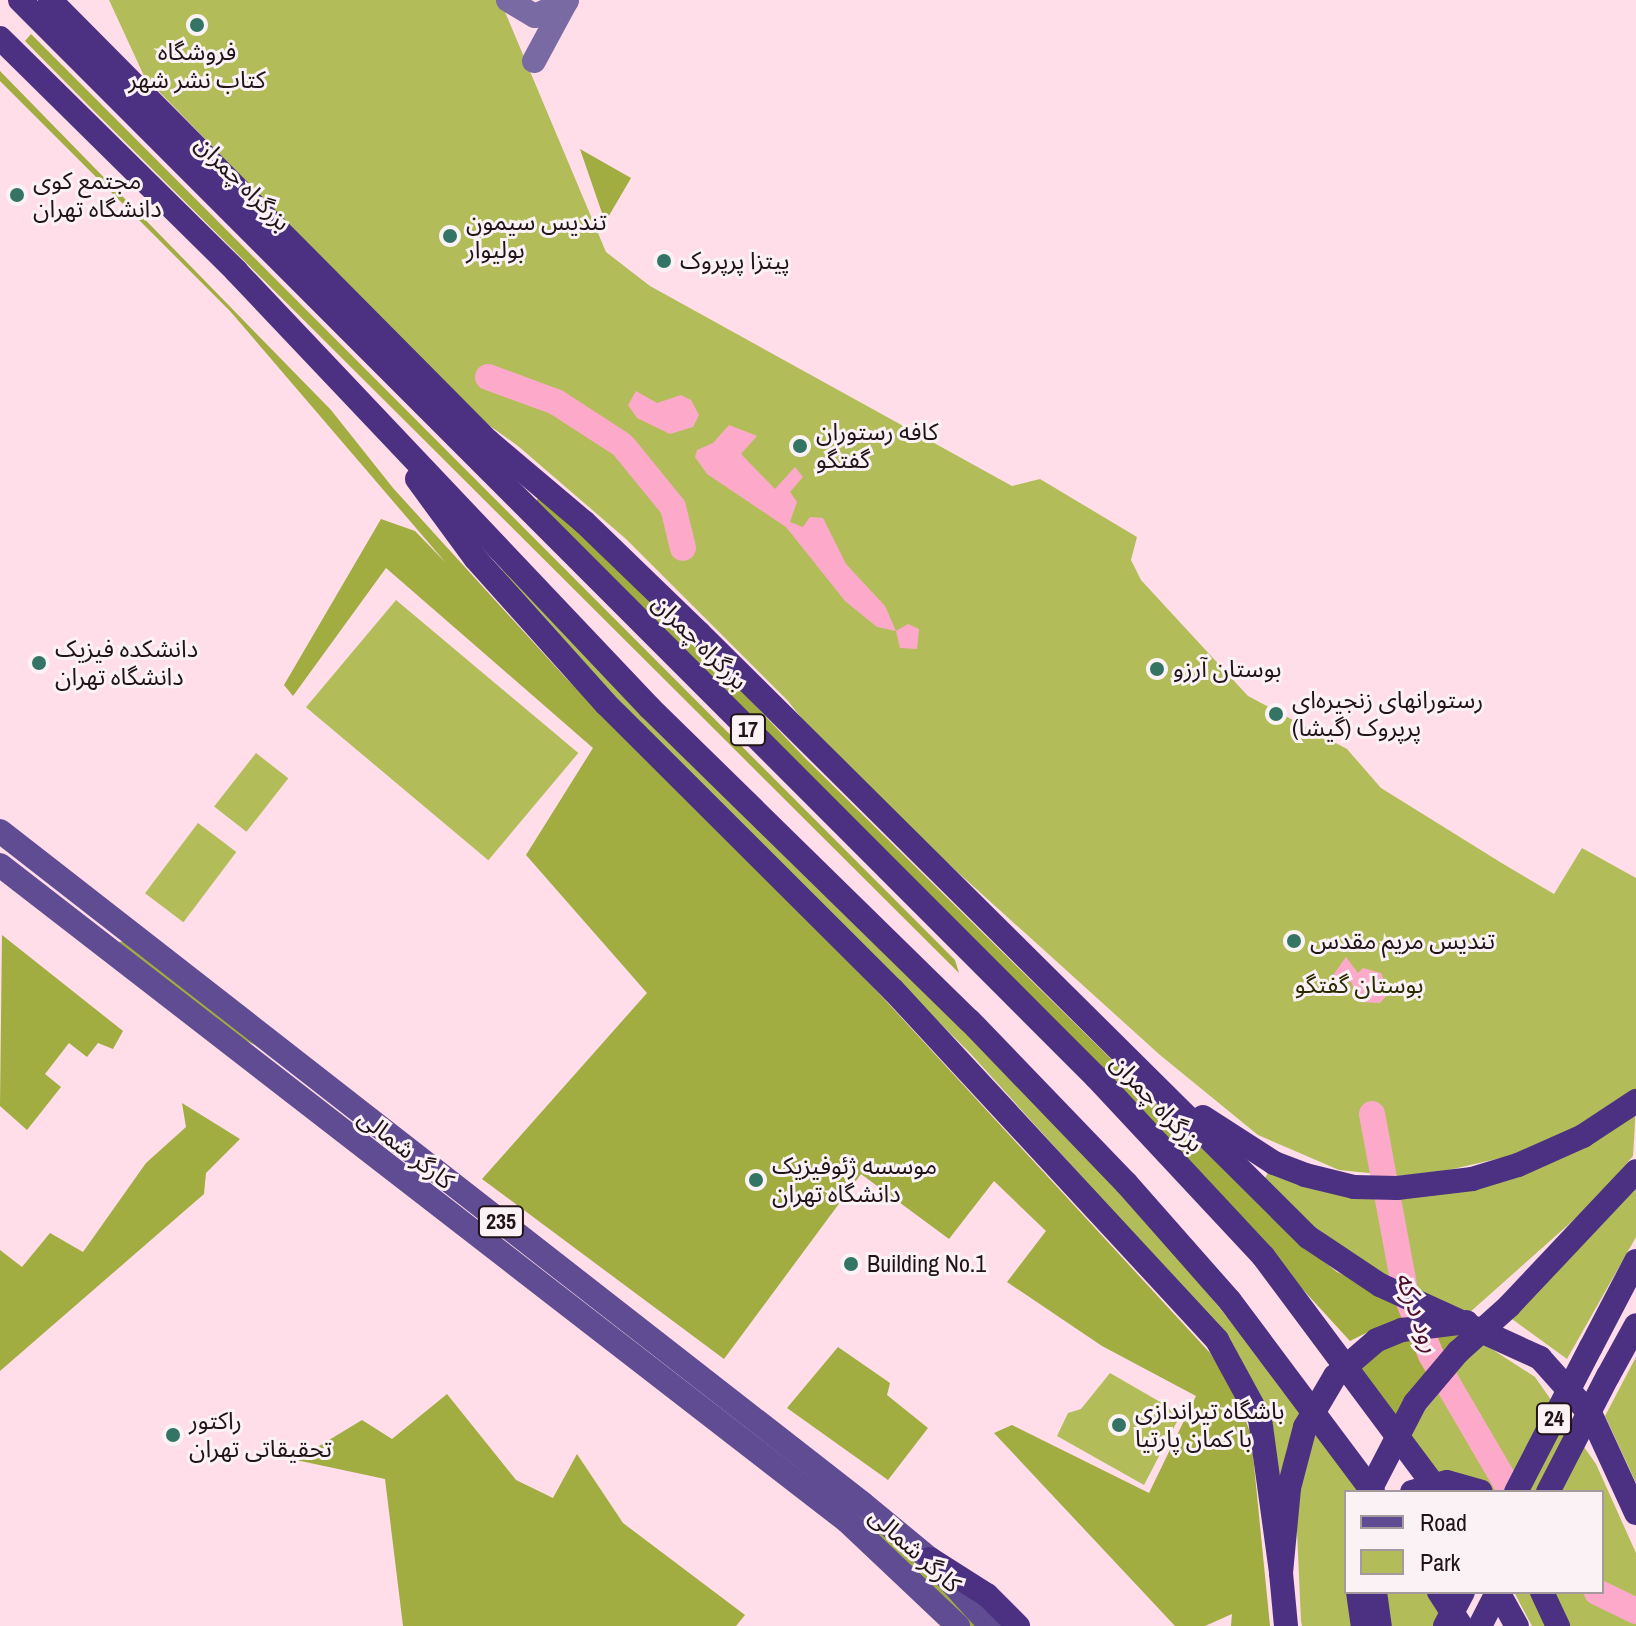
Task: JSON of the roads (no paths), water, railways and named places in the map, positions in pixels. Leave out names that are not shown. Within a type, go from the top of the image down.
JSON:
[{"type":"highway","name":"بزرگراه چمران","points":[[20,0],[1096,1077],[1263,1256],[1438,1490]]},
{"type":"highway","points":[[50,0],[488,441],[584,522],[1138,1065],[1308,1237],[1380,1285],[1528,1350],[1577,1396],[1601,1432],[1636,1513]]},
{"type":"highway","name":"17","points":[[0,38],[359,400],[650,708],[970,1021],[1126,1183],[1230,1301],[1370,1490]]},
{"type":"highway","points":[[359,400],[475,558],[595,692],[893,990],[1217,1340],[1260,1419],[1286,1625]]},
{"type":"highway","points":[[1138,1065],[1210,1123],[1274,1163],[1354,1187],[1397,1188],[1472,1179],[1583,1136],[1636,1101]]},
{"type":"highway","points":[[1372,1490],[1415,1403],[1636,1171]]},
{"type":"highway","name":"24","points":[[1517,1490],[1636,1261]]},
{"type":"highway","points":[[1281,1573],[1289,1488],[1305,1427],[1335,1376],[1377,1340],[1402,1330],[1467,1322]]},
{"type":"highway","name":"24","points":[[1549,1490],[1636,1325]]},
{"type":"highway","points":[[1419,1490],[1447,1482],[1474,1490]]},
{"type":"highway","points":[[930,1559],[987,1595],[1018,1626]]},
{"type":"highway","points":[[1358,1594],[1363,1626]]},
{"type":"highway","points":[[1375,1594],[1380,1626]]},
{"type":"highway","points":[[1440,1594],[1461,1626]]},
{"type":"highway","points":[[1445,1626],[1462,1594]]},
{"type":"highway","points":[[1480,1626],[1497,1594]]},
{"type":"highway","points":[[1499,1594],[1517,1626]]},
{"type":"highway","points":[[1543,1594],[1558,1626]]},
{"type":"main road","name":"کارگر شمالی","points":[[0,831],[716,1405],[847,1521],[958,1626]]},
{"type":"main road","name":"کارگر شمالی","points":[[0,865],[716,1405],[930,1559],[991,1626]]},
{"type":"street","points":[[508,0],[535,16],[567,0]]},
{"type":"street","points":[[534,61],[567,0]]},
{"type":"waterway","name":"رود درکه","points":[[488,377],[556,402],[621,444]]},
{"type":"waterway","name":"رود درکه","points":[[624,447],[673,507],[683,548]]},
{"type":"waterway","name":"رود درکه","points":[[1372,1114],[1406,1295],[1431,1355],[1510,1490]]},
{"type":"waterway","name":"رود درکه","points":[[1601,1594],[1636,1611]]},
{"type":"place","name":"فروشگاه کتاب نشر شهر","points":[[197,25]]},
{"type":"place","name":"مجتمع کوی دانشگاه تهران","points":[[17,195]]},
{"type":"place","name":"تندیس سیمون بولیوار","points":[[450,236]]},
{"type":"place","name":"پیتزا پرپروک","points":[[664,261]]},
{"type":"place","name":"کافه رستوران گفتگو","points":[[800,446]]},
{"type":"place","name":"دانشکده فیزیک دانشگاه تهران","points":[[39,663]]},
{"type":"place","name":"بوستان آرزو","points":[[1157,669]]},
{"type":"place","name":"رستورانهای زنجیره‌ای پرپروک (گیشا)","points":[[1276,714]]},
{"type":"place","name":"تندیس مریم مقدس","points":[[1294,941]]},
{"type":"place","name":"موسسه ژئوفیزیک دانشگاه تهران","points":[[756,1180]]},
{"type":"place","name":"Building No.1","points":[[851,1264]]},
{"type":"place","name":"باشگاه تیراندازی با کمان پارتیا","points":[[1119,1425]]},
{"type":"place","name":"راکتور تحقیقاتی تهران","points":[[173,1435]]},
{"type":"park label","name":"بوستان گفتگو","points":[[1359,985]]}]
